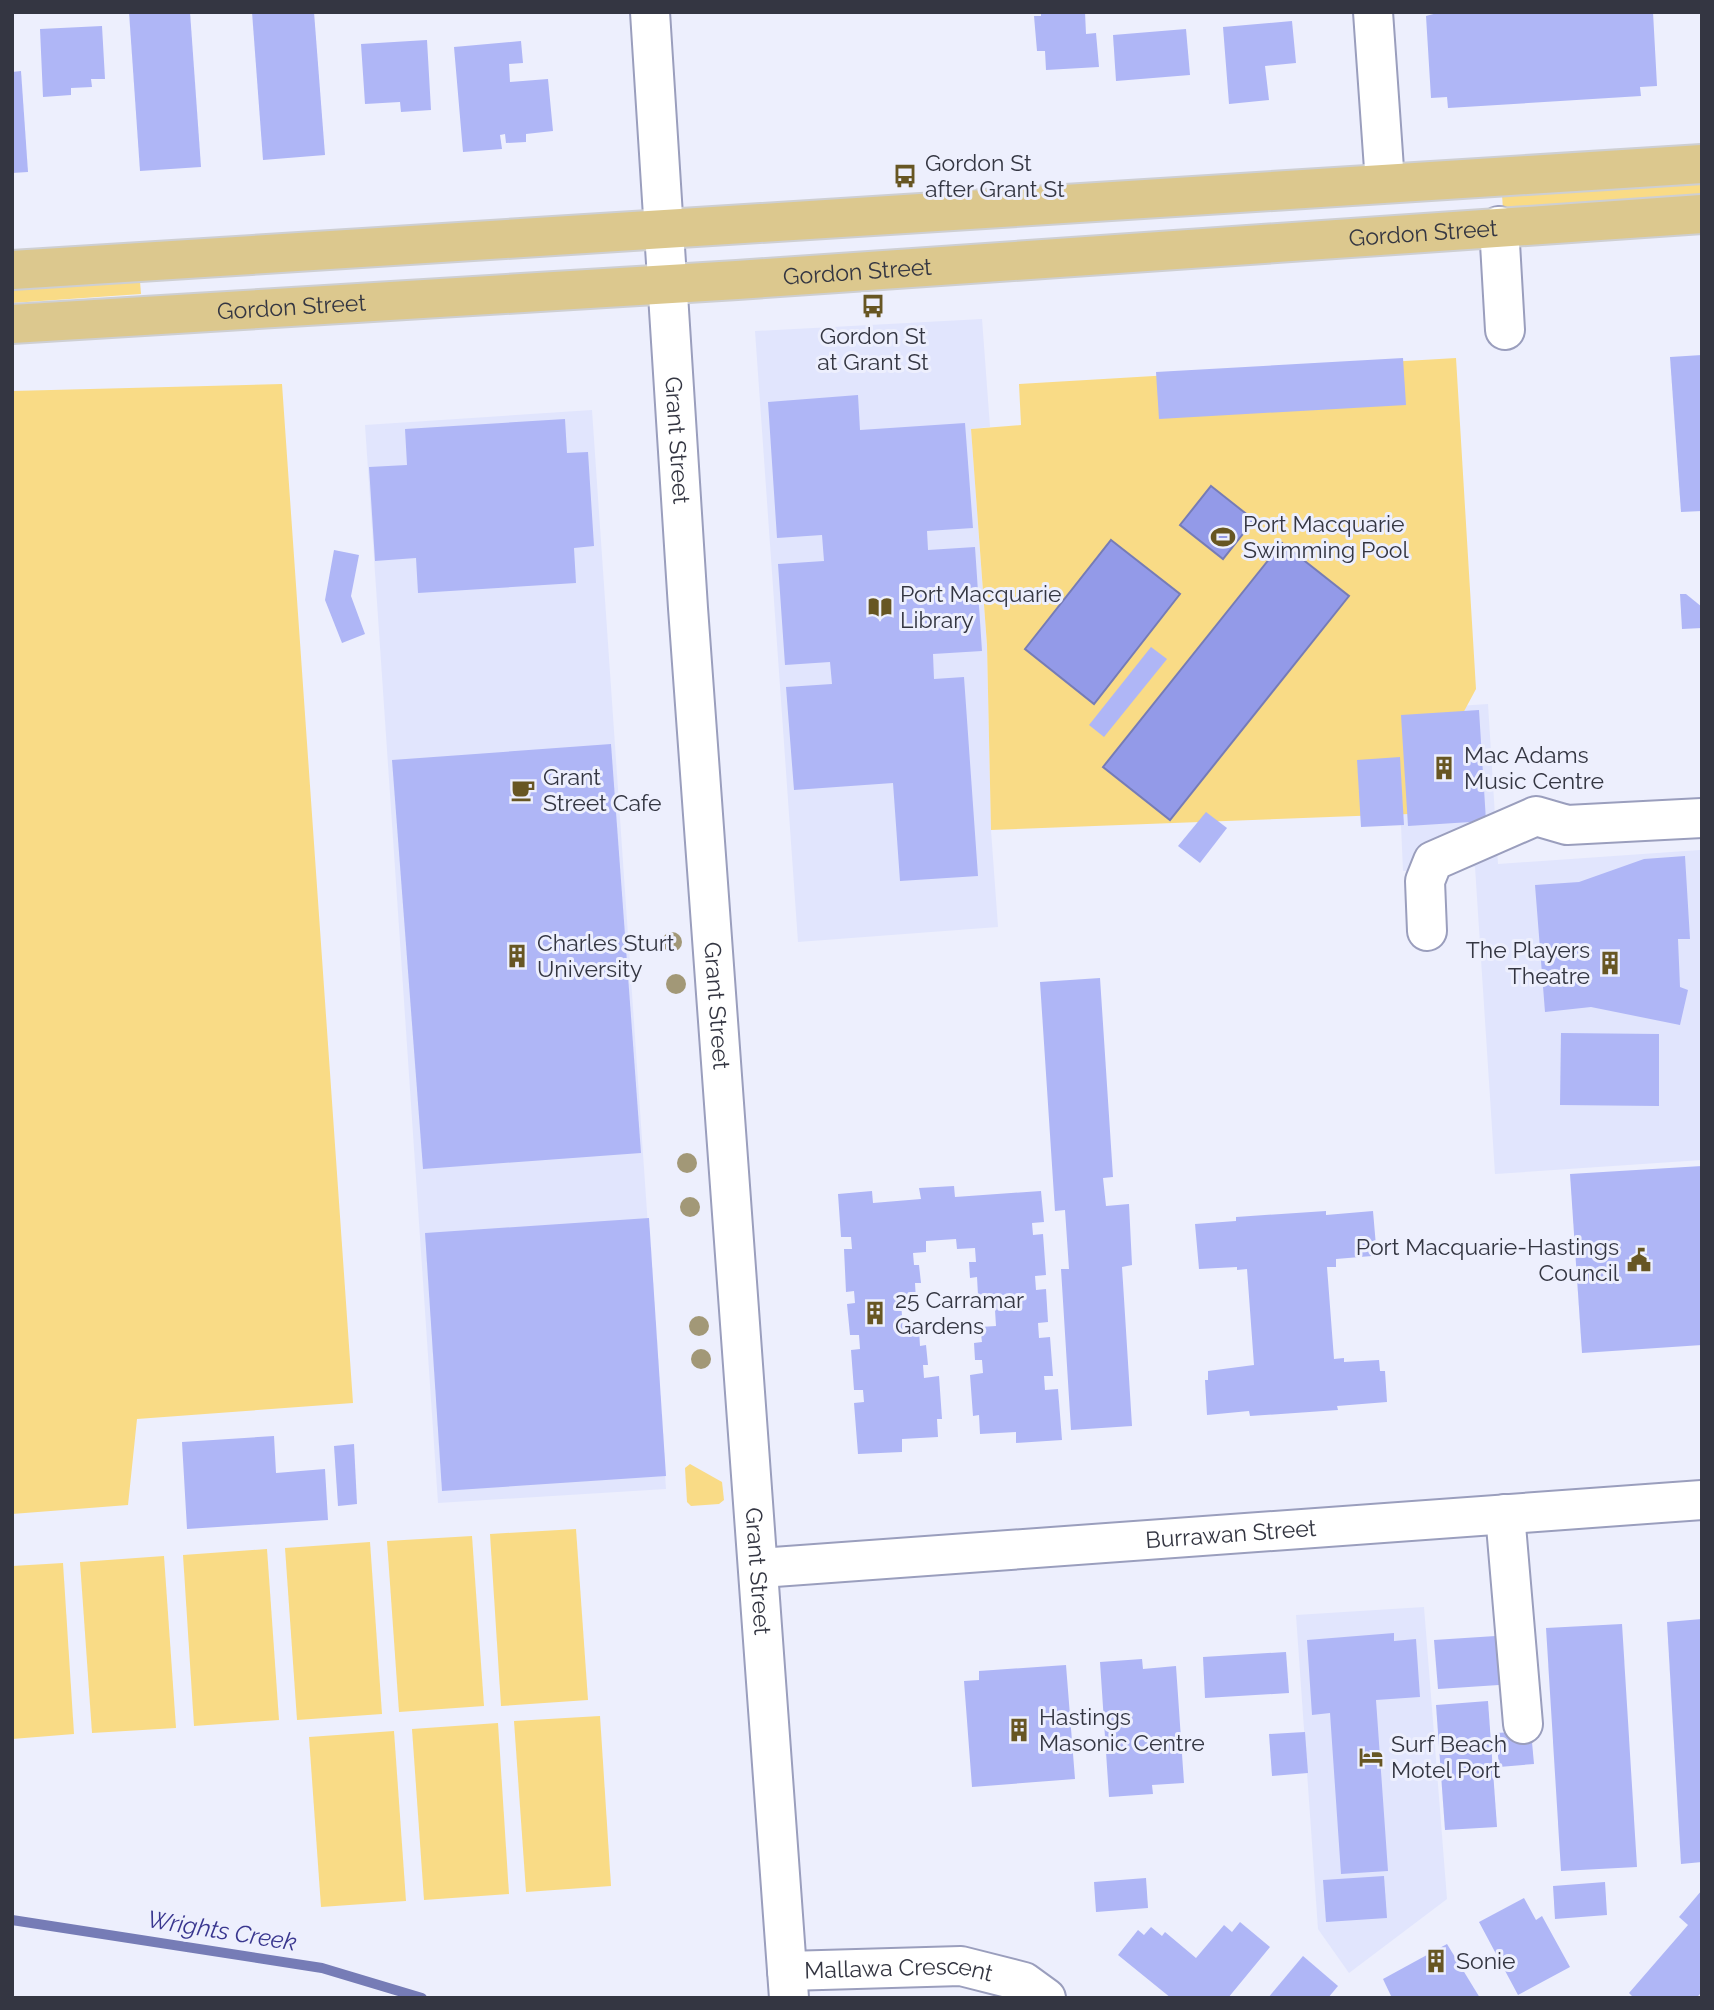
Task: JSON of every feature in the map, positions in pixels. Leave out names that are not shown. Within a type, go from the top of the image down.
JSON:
[{"type":"main road","points":[[12,270],[665,226],[1702,164]]},
{"type":"main road","name":"Gordon Street","points":[[12,324],[669,284],[1702,214]]},
{"type":"street","name":"Grant Street","points":[[650,12],[692,663],[760,1568],[788,1985]]},
{"type":"street","points":[[1373,12],[1385,183]]},
{"type":"street","points":[[1499,226],[1504,330]]},
{"type":"street","points":[[1427,931],[1425,881],[1433,861],[1536,816],[1567,825],[1702,818]]},
{"type":"street","name":"Burrawan Street","points":[[760,1568],[1702,1500]]},
{"type":"street","points":[[1505,1514],[1523,1724]]},
{"type":"street","name":"Mallawa Crescent","points":[[788,1985],[961,1966],[1024,1982],[1046,1998]]},
{"type":"shaded area","points":[[1702,183],[1702,195],[1503,209],[1502,195]]},
{"type":"shaded area","points":[[140,281],[141,294],[12,303],[12,290]]},
{"type":"shaded area","points":[[982,319],[990,427],[971,429],[987,645],[991,830],[998,927],[798,942],[755,331]]},
{"type":"shaded area","name":"Port Macquarie Swimming Pool","points":[[1456,358],[1476,689],[1409,814],[991,830],[987,645],[971,429],[1021,425],[1019,384]]},
{"type":"shaded area","points":[[282,384],[353,1403],[137,1419],[128,1505],[12,1514],[12,391]]},
{"type":"shaded area","points":[[592,410],[666,1489],[438,1503],[365,425]]},
{"type":"shaded area","points":[[1488,704],[1498,864],[1700,850],[1702,1160],[1495,1174],[1475,867],[1403,871],[1396,710]]},
{"type":"shaded area","points":[[690,1464],[722,1482],[724,1500],[719,1504],[691,1506],[687,1502],[685,1468]]},
{"type":"shaded area","points":[[576,1529],[588,1700],[501,1706],[490,1534]]},
{"type":"shaded area","points":[[472,1536],[484,1706],[399,1712],[387,1541]]},
{"type":"shaded area","points":[[370,1542],[382,1714],[297,1720],[285,1548]]},
{"type":"shaded area","points":[[267,1549],[279,1720],[194,1726],[183,1555]]},
{"type":"shaded area","points":[[164,1556],[176,1728],[92,1733],[80,1562]]},
{"type":"shaded area","points":[[63,1563],[74,1734],[12,1739],[12,1566]]},
{"type":"shaded area","name":"Surf Beach Motel Port","points":[[1424,1607],[1447,1899],[1349,1973],[1318,1929],[1296,1615]]},
{"type":"shaded area","points":[[600,1716],[611,1886],[526,1892],[514,1721]]},
{"type":"shaded area","points":[[498,1723],[509,1894],[424,1900],[412,1729]]},
{"type":"shaded area","points":[[394,1731],[406,1901],[321,1907],[309,1737]]},
{"type":"water","points":[[1211,486],[1254,520],[1223,559],[1180,525]]},
{"type":"water","points":[[1111,540],[1180,594],[1094,704],[1025,649]]},
{"type":"water","points":[[1282,543],[1349,596],[1170,820],[1103,767]]},
{"type":"building","points":[[129,12],[190,12],[201,167],[140,171]]},
{"type":"building","points":[[252,12],[314,12],[325,155],[263,160]]},
{"type":"building","points":[[1041,12],[1085,12],[1086,34],[1096,33],[1099,67],[1046,70],[1045,51],[1037,51],[1034,16],[1041,16]]},
{"type":"building","points":[[1441,12],[1653,12],[1657,86],[1640,87],[1641,96],[1448,108],[1447,97],[1431,98],[1426,16]]},
{"type":"building","points":[[1292,21],[1296,63],[1265,66],[1269,100],[1229,104],[1223,27]]},
{"type":"building","points":[[102,26],[105,79],[91,79],[92,87],[71,88],[71,95],[43,97],[40,29]]},
{"type":"building","points":[[1186,29],[1190,75],[1116,81],[1113,35]]},
{"type":"building","points":[[427,40],[431,110],[401,112],[400,102],[365,104],[361,44]]},
{"type":"building","points":[[521,41],[523,63],[509,64],[510,82],[548,79],[553,131],[526,134],[526,142],[506,143],[505,134],[500,135],[502,149],[463,152],[454,47]]},
{"type":"building","points":[[21,71],[28,172],[12,173],[12,72]]},
{"type":"building","points":[[1702,355],[1702,511],[1681,512],[1670,357]]},
{"type":"building","points":[[1403,358],[1406,405],[1159,419],[1156,372]]},
{"type":"building","name":"Port Macquarie Library","points":[[858,395],[860,430],[965,423],[973,528],[927,531],[928,550],[975,547],[982,651],[933,654],[934,679],[964,677],[978,876],[900,881],[893,783],[794,790],[786,687],[832,684],[830,662],[785,665],[778,564],[824,561],[822,535],[777,538],[768,402]]},
{"type":"building","points":[[565,419],[567,453],[588,452],[594,546],[574,548],[576,583],[418,593],[416,558],[375,561],[369,467],[407,465],[405,429]]},
{"type":"building","points":[[334,550],[359,555],[351,596],[365,634],[342,643],[325,600]]},
{"type":"building","points":[[1680,594],[1686,594],[1702,607],[1702,628],[1682,629]]},
{"type":"building","points":[[1151,647],[1167,659],[1104,737],[1089,725]]},
{"type":"building","name":"Mac Adams Music Centre","points":[[1479,710],[1486,821],[1408,826],[1401,715]]},
{"type":"building","name":"Charles Sturt University","points":[[611,744],[641,1153],[423,1169],[392,760]]},
{"type":"building","points":[[1400,757],[1404,825],[1361,827],[1357,760]]},
{"type":"building","points":[[1206,812],[1227,828],[1200,863],[1178,846]]},
{"type":"building","name":"The Players Theatre","points":[[1685,856],[1690,939],[1678,939],[1680,987],[1688,990],[1680,1025],[1591,1007],[1545,1012],[1535,885],[1579,882],[1644,859]]},
{"type":"building","points":[[1100,978],[1113,1177],[1103,1178],[1106,1206],[1129,1204],[1132,1265],[1122,1267],[1132,1426],[1071,1430],[1061,1269],[1069,1269],[1065,1210],[1055,1211],[1040,982]]},
{"type":"building","points":[[1561,1033],[1659,1034],[1659,1106],[1560,1105]]},
{"type":"building","name":"Port Macquarie-Hastings Council","points":[[1702,1166],[1702,1345],[1582,1353],[1570,1174]]},
{"type":"building","name":"25 Carramar Gardens","points":[[954,1186],[955,1197],[1041,1191],[1044,1222],[1032,1223],[1033,1235],[1043,1234],[1046,1275],[1035,1276],[1036,1290],[1046,1289],[1048,1322],[1038,1323],[1039,1338],[1050,1337],[1053,1376],[1044,1376],[1045,1390],[1058,1389],[1062,1440],[1016,1443],[1016,1432],[980,1434],[979,1415],[973,1416],[970,1375],[983,1373],[982,1360],[975,1360],[974,1343],[982,1342],[980,1327],[996,1326],[994,1294],[978,1295],[977,1277],[970,1278],[969,1262],[976,1262],[975,1248],[957,1249],[956,1239],[926,1241],[926,1252],[913,1253],[914,1265],[919,1265],[921,1283],[915,1283],[916,1300],[901,1301],[903,1331],[919,1330],[920,1346],[926,1345],[928,1365],[923,1365],[924,1378],[939,1376],[942,1419],[937,1419],[938,1437],[902,1439],[902,1452],[858,1454],[854,1403],[864,1402],[863,1390],[854,1390],[851,1350],[860,1349],[859,1335],[850,1335],[847,1304],[855,1303],[854,1291],[846,1292],[844,1249],[852,1249],[851,1237],[841,1237],[838,1194],[872,1191],[873,1203],[921,1199],[919,1188]]},
{"type":"building","points":[[1326,1211],[1326,1215],[1373,1211],[1376,1246],[1372,1246],[1372,1256],[1336,1259],[1336,1267],[1327,1267],[1334,1359],[1344,1358],[1344,1362],[1379,1360],[1380,1371],[1385,1371],[1387,1402],[1337,1406],[1338,1410],[1250,1416],[1249,1411],[1207,1415],[1205,1380],[1208,1380],[1208,1371],[1254,1365],[1247,1269],[1199,1269],[1195,1224],[1236,1221],[1236,1217]]},
{"type":"building","points":[[649,1218],[666,1476],[442,1491],[425,1233]]},
{"type":"building","points":[[274,1436],[276,1473],[325,1469],[328,1520],[187,1529],[182,1442]]},
{"type":"building","points":[[354,1444],[357,1504],[338,1506],[334,1446]]},
{"type":"building","points":[[1702,1619],[1702,1862],[1681,1864],[1667,1622]]},
{"type":"building","points":[[1622,1624],[1637,1867],[1561,1871],[1546,1628]]},
{"type":"building","points":[[1394,1633],[1394,1641],[1416,1639],[1420,1697],[1376,1700],[1388,1871],[1341,1874],[1330,1713],[1312,1715],[1307,1640]]},
{"type":"building","points":[[1511,1635],[1514,1684],[1438,1689],[1434,1640]]},
{"type":"building","points":[[1286,1652],[1289,1693],[1205,1698],[1203,1657]]},
{"type":"building","points":[[1142,1659],[1143,1669],[1176,1666],[1184,1783],[1152,1785],[1153,1794],[1109,1797],[1100,1662]]},
{"type":"building","name":"Hastings Masonic Centre","points":[[1066,1665],[1075,1779],[972,1787],[964,1681],[979,1680],[979,1671]]},
{"type":"building","points":[[1488,1701],[1497,1827],[1445,1830],[1436,1705]]},
{"type":"building","points":[[1531,1731],[1534,1764],[1499,1767],[1496,1733]]},
{"type":"building","points":[[1305,1732],[1308,1773],[1272,1776],[1269,1734]]},
{"type":"building","points":[[1384,1876],[1387,1918],[1326,1922],[1323,1880]]},
{"type":"building","points":[[1146,1878],[1148,1908],[1096,1912],[1094,1882]]},
{"type":"building","points":[[1605,1882],[1607,1915],[1555,1919],[1553,1886]]},
{"type":"building","points":[[1702,1890],[1702,1992],[1696,1998],[1634,1998],[1629,1993],[1688,1925],[1679,1917]]},
{"type":"building","points":[[1524,1898],[1536,1920],[1542,1916],[1570,1967],[1518,1995],[1479,1922]]},
{"type":"building","points":[[1240,1922],[1270,1947],[1228,1998],[1171,1998],[1118,1955],[1138,1930],[1144,1935],[1151,1927],[1162,1936],[1165,1932],[1196,1958],[1224,1925],[1232,1932]]},
{"type":"building","name":"Sonie","points":[[1447,1944],[1480,1998],[1392,1998],[1383,1979]]},
{"type":"building","points":[[1303,1956],[1338,1986],[1328,1998],[1268,1998]]},
{"type":"waterway","name":"Wrights Creek","points":[[12,1920],[322,1968],[422,1998]]},
{"type":"place","name":"Gordon St after Grant St","points":[[905,176]]},
{"type":"place","name":"Gordon St at Grant St","points":[[873,306]]},
{"type":"place","name":"Port Macquarie Swimming Pool","points":[[1223,537]]},
{"type":"place","name":"Port Macquarie Library","points":[[880,607]]},
{"type":"place","name":"Mac Adams Music Centre","points":[[1444,768]]},
{"type":"place","name":"Grant Street Cafe","points":[[523,790]]},
{"type":"place","name":"Charles Sturt University","points":[[517,956]]},
{"type":"place","name":"The Players Theatre","points":[[1610,963]]},
{"type":"place","name":"Port Macquarie-Hastings Council","points":[[1639,1260]]},
{"type":"place","name":"25 Carramar Gardens","points":[[875,1313]]},
{"type":"place","name":"Hastings Masonic Centre","points":[[1019,1730]]},
{"type":"place","name":"Surf Beach Motel Port","points":[[1371,1757]]},
{"type":"place","name":"Sonie","points":[[1436,1961]]}]
